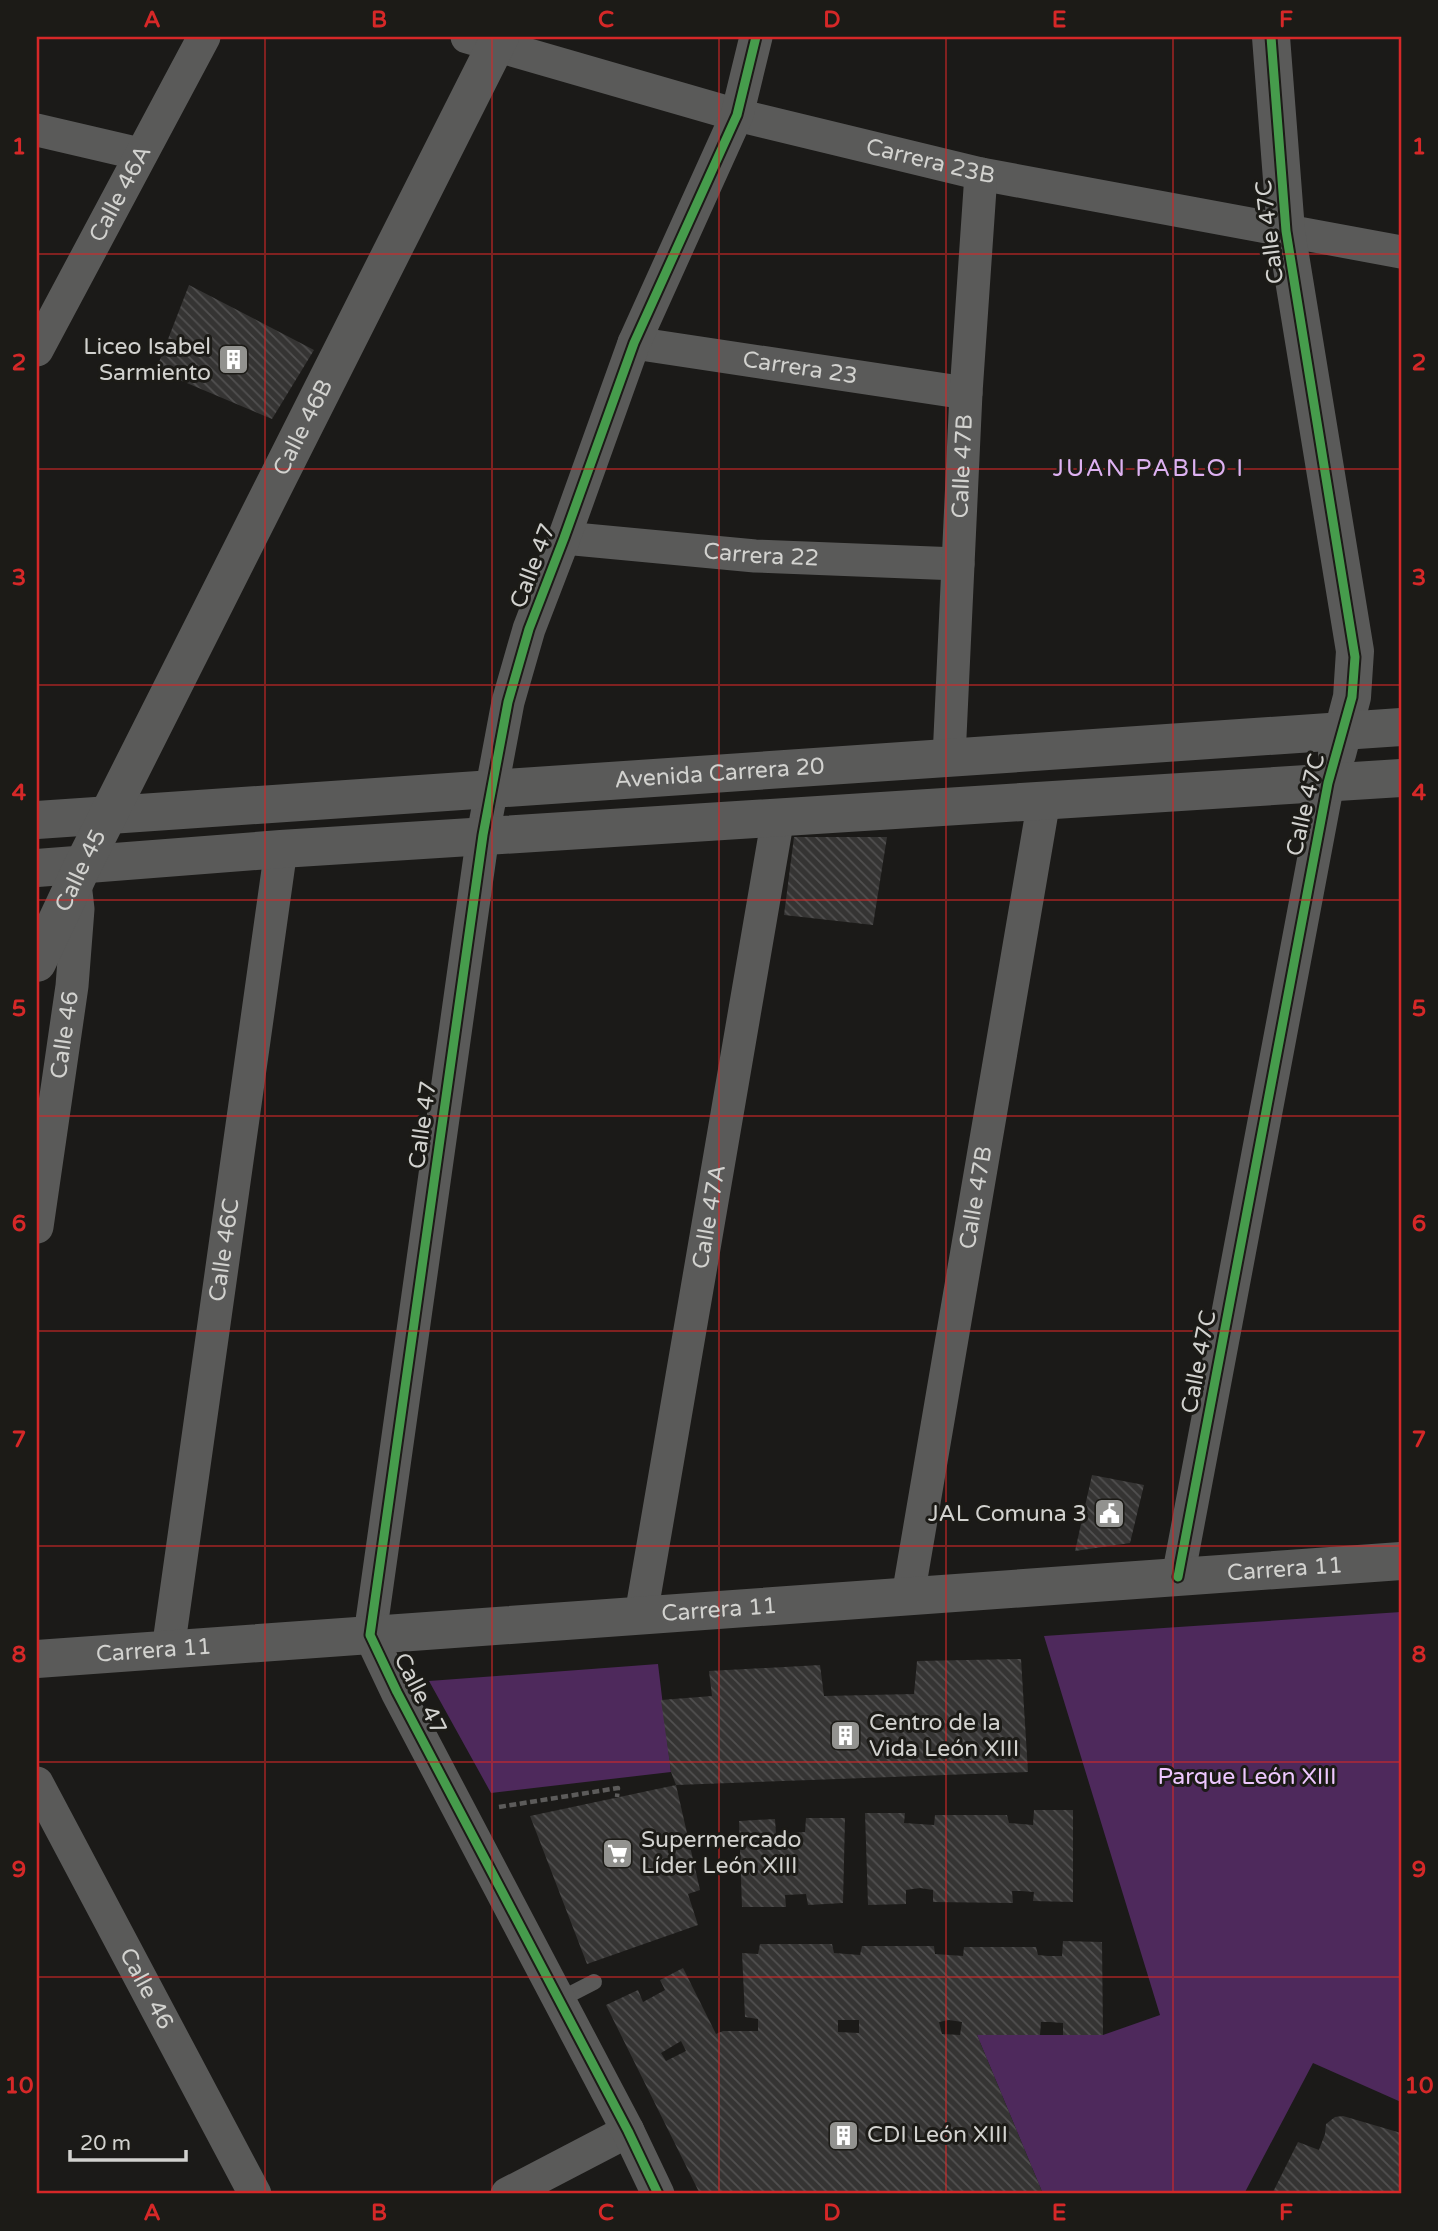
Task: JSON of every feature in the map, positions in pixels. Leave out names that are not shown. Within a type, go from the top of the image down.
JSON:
[{"type":"street","name":"Calle 46A","points":[[41,334],[204,37]]},
{"type":"street","name":"Calle 47","points":[[658,2194],[628,2131],[460,1814],[370,1635],[484,835],[508,702],[529,629],[565,538],[634,343],[737,115],[756,37]]},
{"type":"street","name":"Calle 47C","points":[[1178,1577],[1328,783],[1352,697],[1355,651],[1286,231],[1271,37]]},
{"type":"street","name":"Carrera 23B","points":[[488,39],[737,115],[981,173],[1401,253]]},
{"type":"street","name":"Calle 46B","points":[[108,817],[488,39]]},
{"type":"street","points":[[37,131],[140,154]]},
{"type":"street","name":"Calle 47B","points":[[949,758],[966,393],[981,173]]},
{"type":"street","name":"Carrera 23","points":[[634,343],[966,393]]},
{"type":"street","name":"Carrera 22","points":[[565,538],[755,556],[958,564]]},
{"type":"street","name":"Avenida Carrera 20","points":[[37,820],[1401,727]]},
{"type":"street","name":"Avenida Carrera 20","points":[[37,868],[79,874],[281,849],[1401,778]]},
{"type":"street","name":"Calle 47B","points":[[908,1596],[1044,800]]},
{"type":"street","name":"Calle 45","points":[[37,963],[108,817]]},
{"type":"street","name":"Calle 47A","points":[[641,1615],[778,817]]},
{"type":"street","name":"Calle 46C","points":[[168,1650],[281,849]]},
{"type":"street","name":"Calle 46","points":[[37,1227],[72,986],[79,874]]},
{"type":"street","name":"Carrera 11","points":[[37,1659],[1401,1561]]},
{"type":"street","name":"Calle 46","points":[[37,1783],[255,2194]]},
{"type":"street","points":[[507,2194],[628,2131]]},
{"type":"lane","points":[[559,2000],[594,1982]]},
{"type":"path","points":[[460,1814],[618,1788],[617,1797]]},
{"type":"green space","name":"Parque León XIII","points":[[1401,1612],[1401,2102],[1313,2063],[1244,2194],[1043,2194],[977,2035],[1103,2035],[1160,2015],[1044,1636]]},
{"type":"green space","points":[[658,1664],[671,1772],[491,1793],[429,1681]]},
{"type":"building","name":"Liceo Isabel Sarmiento","points":[[189,285],[314,350],[272,419],[156,370]]},
{"type":"building","points":[[794,837],[887,837],[873,925],[784,915]]},
{"type":"building","name":"JAL Comuna 3","points":[[1092,1475],[1144,1485],[1130,1543],[1075,1551]]},
{"type":"building","name":"Centro de la Vida León XIII","points":[[1021,1659],[1028,1772],[676,1785],[671,1772],[661,1700],[712,1696],[709,1671],[820,1665],[824,1696],[914,1694],[917,1661]]},
{"type":"building","name":"Supermercado Líder León XIII","points":[[676,1785],[700,1890],[688,1894],[698,1925],[587,1964],[530,1816]]},
{"type":"building","points":[[1034,1810],[1073,1810],[1073,1902],[1033,1901],[1034,1892],[1012,1891],[1013,1903],[933,1902],[933,1890],[920,1888],[906,1890],[906,1904],[868,1905],[865,1813],[905,1813],[904,1823],[934,1825],[935,1815],[1007,1815],[1009,1823],[1033,1825]]},
{"type":"building","points":[[806,1818],[845,1818],[843,1903],[808,1905],[806,1894],[785,1895],[786,1907],[742,1907],[739,1821],[775,1819],[776,1834],[805,1832]]},
{"type":"building","name":"CDI León XIII","points":[[1063,1941],[1102,1942],[1103,2035],[1063,2035],[1063,2023],[1041,2022],[1040,2035],[977,2035],[1043,2194],[700,2194],[606,2005],[638,1990],[643,2002],[665,1990],[660,1980],[683,1968],[716,2034],[723,2031],[758,2031],[758,2019],[745,2017],[742,1953],[758,1954],[760,1944],[832,1944],[834,1953],[860,1955],[862,1946],[934,1946],[935,1954],[963,1956],[964,1947],[1036,1947],[1038,1955],[1062,1956]],"holes":[[[838,2020],[859,2020],[859,2033],[838,2032]],[[939,2022],[962,2022],[960,2035],[942,2034]],[[681,2041],[686,2051],[666,2061],[661,2053]]]},
{"type":"building","points":[[1343,2116],[1401,2133],[1401,2194],[1272,2194],[1298,2142],[1319,2150],[1326,2124],[1335,2117]]},
{"type":"cycle path","points":[[658,2194],[628,2131],[397,1692],[370,1635],[483,835],[508,702],[529,629],[634,343],[737,115],[756,37]]},
{"type":"cycle path","points":[[1178,1577],[1328,783],[1352,697],[1355,657],[1286,231],[1271,37]]},
{"type":"place","name":"Liceo Isabel Sarmiento","points":[[234,360]]},
{"type":"place","name":"JAL Comuna 3","points":[[1110,1514]]},
{"type":"place","name":"Centro de la Vida León XIII","points":[[846,1736]]},
{"type":"place","name":"Supermercado Líder León XIII","points":[[618,1853]]},
{"type":"place","name":"CDI León XIII","points":[[844,2135]]},
{"type":"district","name":"JUAN PABLO I","points":[[1149,468]]}]
